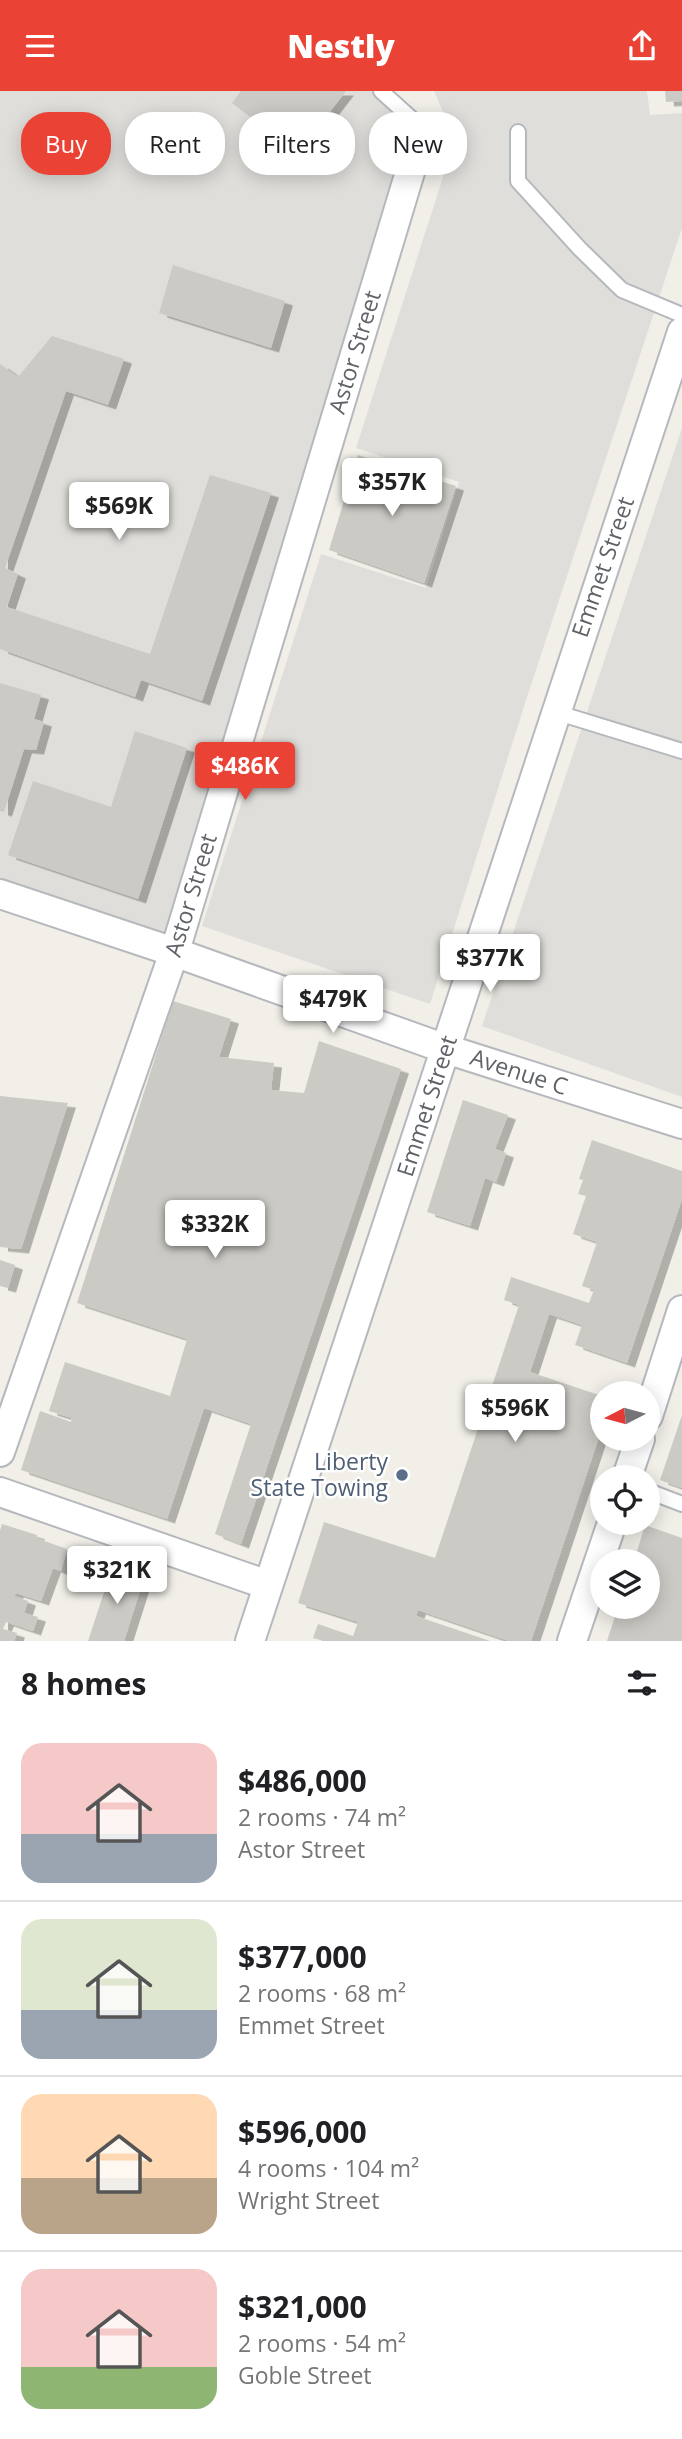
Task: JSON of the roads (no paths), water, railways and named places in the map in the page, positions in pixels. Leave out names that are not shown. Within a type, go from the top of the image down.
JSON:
[{"type":"street","name":"Astor Street","points":[[0,1452],[174,952],[409,175]]},
{"type":"street","name":"Emmet Street","points":[[250,1641],[682,332]]},
{"type":"street","name":"Avenue C","points":[[0,894],[174,952],[446,1049],[682,1124]]},
{"type":"street","points":[[659,1381],[682,1310]]},
{"type":"street","points":[[0,1492],[268,1585]]},
{"type":"street","points":[[572,1641],[608,1535]]},
{"type":"lane","points":[[381,91],[404,112]]},
{"type":"lane","points":[[518,132],[518,181],[622,290],[682,315]]},
{"type":"lane","points":[[555,712],[682,751]]},
{"type":"lane","points":[[660,1496],[682,1504]]},
{"type":"place","name":"Liberty State Towing","points":[[402,1475]]}]
